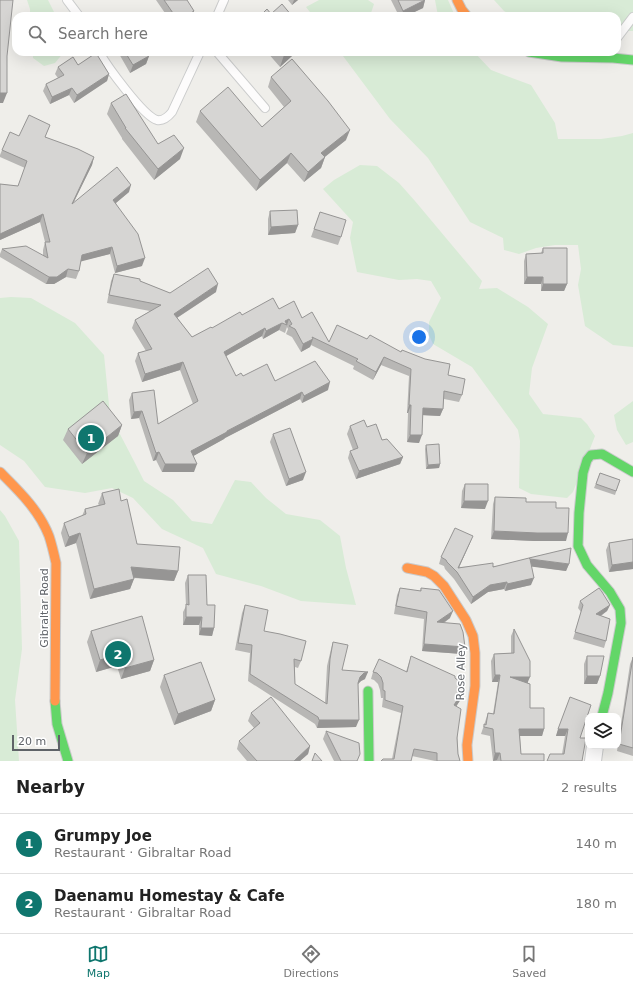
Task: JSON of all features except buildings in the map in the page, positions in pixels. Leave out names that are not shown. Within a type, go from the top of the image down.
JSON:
[{"type":"street","points":[[457,0],[464,12]]},
{"type":"street","points":[[555,56],[584,56]]},
{"type":"street","points":[[611,56],[633,60]]},
{"type":"street","points":[[603,713],[621,623],[620,609],[610,592],[587,565],[578,546],[579,513],[583,473],[587,460],[591,455],[596,454],[602,454],[633,472]]},
{"type":"street","name":"Gibraltar Road","points":[[0,472],[21,492],[35,510],[47,531],[54,550],[56,563],[55,705],[57,724],[68,761]]},
{"type":"street","name":"Rose Alley","points":[[407,568],[427,572],[434,576],[444,586],[466,620],[473,636],[475,653],[475,686],[467,745],[468,761]]},
{"type":"street","points":[[368,691],[369,761]]},
{"type":"street","points":[[593,761],[595,749]]},
{"type":"lane","points":[[67,0],[76,12]]},
{"type":"lane","points":[[76,0],[78,12]]},
{"type":"lane","points":[[219,12],[224,0]]},
{"type":"lane","points":[[621,33],[633,17]]},
{"type":"lane","points":[[101,56],[128,93],[143,110],[152,118],[158,120],[166,118],[172,112],[198,56]]},
{"type":"lane","points":[[220,56],[265,108]]},
{"type":"green space","points":[[27,0],[48,0],[54,12],[30,12]]},
{"type":"green space","points":[[319,0],[368,0],[374,4],[371,12],[310,12],[306,7]]},
{"type":"green space","points":[[435,0],[448,0],[453,12],[437,12]]},
{"type":"green space","points":[[494,0],[633,0],[633,31],[621,31],[621,12],[504,11]]},
{"type":"green space","points":[[33,56],[61,56],[55,63],[44,66],[33,58]]},
{"type":"green space","points":[[343,56],[478,56],[491,70],[531,85],[555,123],[558,139],[601,139],[633,133],[633,347],[613,345],[585,326],[578,285],[581,269],[578,245],[555,245],[536,248],[519,254],[504,250],[503,238],[470,222],[428,158],[390,119]]},
{"type":"green space","points":[[360,165],[377,166],[399,183],[482,281],[479,289],[497,288],[528,307],[548,324],[532,368],[529,394],[543,414],[581,418],[595,436],[573,492],[567,498],[531,494],[519,488],[520,441],[518,430],[472,367],[433,344],[429,335],[429,322],[441,298],[431,281],[417,279],[399,280],[357,272],[350,238],[353,222],[323,189],[334,180]]},
{"type":"green space","points":[[0,298],[31,298],[75,323],[104,355],[110,415],[144,481],[173,500],[192,521],[212,524],[235,480],[251,482],[266,498],[286,514],[320,520],[340,536],[346,568],[356,605],[301,601],[261,586],[216,574],[203,548],[162,529],[133,498],[112,488],[85,493],[45,487],[24,461],[0,445]]},
{"type":"green space","points":[[633,401],[633,442],[626,445],[617,430],[614,415]]},
{"type":"green space","points":[[0,510],[19,541],[22,649],[15,700],[19,761],[0,761]]},
{"type":"traffic: fast","points":[[555,56],[633,60]]},
{"type":"traffic: fast","points":[[603,713],[621,623],[620,609],[610,592],[587,565],[578,546],[579,513],[583,473],[587,460],[591,455],[602,454],[633,472]]},
{"type":"traffic: fast","points":[[368,691],[369,761]]},
{"type":"traffic: fast","points":[[55,701],[57,724],[68,761]]},
{"type":"traffic: slow","points":[[457,0],[464,12]]},
{"type":"traffic: slow","points":[[0,472],[34,509],[45,527],[54,553],[56,563],[55,701]]},
{"type":"traffic: slow","points":[[407,568],[427,572],[434,576],[444,586],[466,620],[473,636],[475,653],[475,686],[467,745],[468,761]]},
{"type":"place","name":"Grumpy Joe","points":[[91,438]]},
{"type":"place","name":"Daenamu Homestay & Cafe","points":[[118,654]]}]
